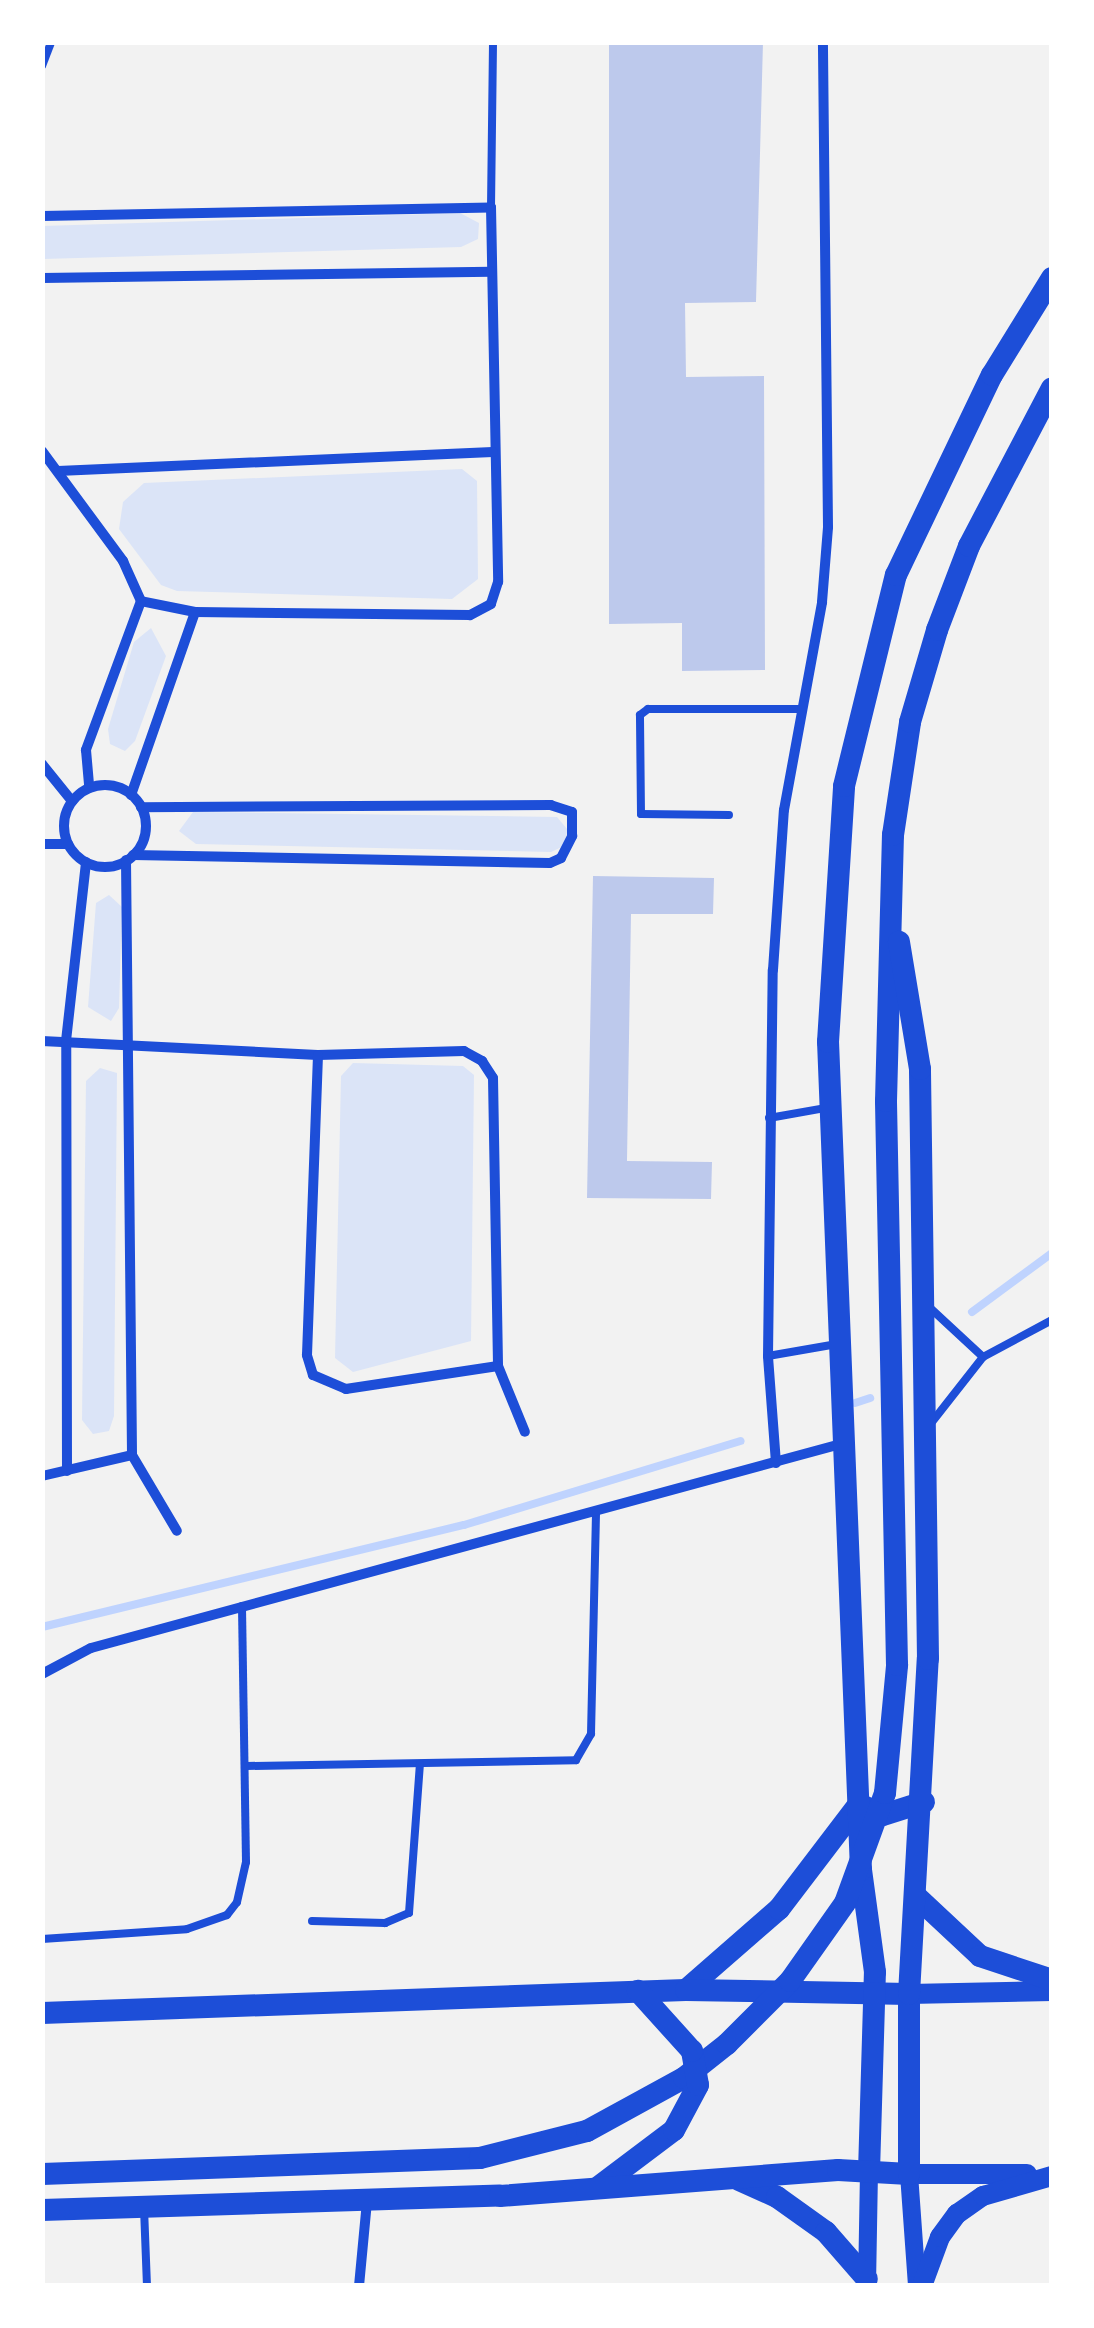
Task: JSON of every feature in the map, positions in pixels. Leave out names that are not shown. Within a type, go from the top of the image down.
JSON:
[{"type":"highway","points":[[869,2172],[874,1992],[861,1870],[857,1654],[841,1444],[830,1107],[834,889],[862,692],[896,575],[940,475],[1052,278]]},
{"type":"highway","points":[[42,2174],[480,2158],[587,2130],[684,2078],[747,2027],[830,1928],[876,1832],[892,1744],[896,1666],[886,1101],[893,834],[904,760],[937,630],[968,546],[1052,388]]},
{"type":"highway","points":[[42,2210],[367,2201],[869,2172],[909,2174],[908,1994],[924,1802],[925,1357],[934,1326],[924,1302],[920,1069],[892,920]]},
{"type":"highway","points":[[859,1810],[884,1815],[924,1802]]},
{"type":"highway","points":[[686,1990],[779,1909],[859,1810]]},
{"type":"highway","points":[[918,1898],[980,1956],[1052,1980]]},
{"type":"highway","points":[[42,2012],[686,1990],[908,1994]]},
{"type":"highway","points":[[594,2190],[674,2130],[698,2085],[692,2052],[638,1991]]},
{"type":"highway","points":[[736,2179],[814,2223],[867,2282]]},
{"type":"main road","points":[[908,1994],[1052,1991]]},
{"type":"main road","points":[[909,2174],[1052,2175]]},
{"type":"main road","points":[[919,2286],[940,2237],[957,2214],[983,2196],[1052,2175]]},
{"type":"street","points":[[776,1462],[768,1356],[768,1118],[778,882],[800,709],[822,602],[828,526],[823,42]]},
{"type":"street","points":[[42,216],[491,207],[498,582],[492,604],[470,614],[195,612],[141,601]]},
{"type":"street","points":[[42,278],[491,272]]},
{"type":"street","points":[[42,451],[123,561],[141,601],[86,750],[90,788]]},
{"type":"street","points":[[58,471],[493,452]]},
{"type":"street","points":[[131,794],[195,612]]},
{"type":"street","points":[[42,764],[72,801]]},
{"type":"street","points":[[141,807],[551,804],[572,812],[572,836],[562,858],[550,863],[130,858],[106,867],[86,862],[68,844],[64,822],[72,801],[90,788],[111,785],[131,794],[141,807],[145,832],[130,858],[132,1455],[178,1530]]},
{"type":"street","points":[[42,844],[68,844]]},
{"type":"street","points":[[68,1471],[66,1041],[86,862]]},
{"type":"street","points":[[42,1041],[129,1042],[318,1055],[464,1051],[489,1069],[498,1366],[525,1432]]},
{"type":"street","points":[[318,1055],[307,1355],[312,1374],[346,1390],[498,1366]]},
{"type":"street","points":[[42,1674],[91,1648],[841,1444]]},
{"type":"street","points":[[42,1476],[132,1455]]},
{"type":"street","points":[[867,2282],[869,2172]]},
{"type":"street","points":[[909,2174],[919,2286]]},
{"type":"street","points":[[360,2286],[367,2201]]},
{"type":"lane","points":[[42,66],[51,42]]},
{"type":"lane","points":[[491,207],[493,42]]},
{"type":"lane","points":[[729,815],[641,814],[640,715],[648,710],[800,709]]},
{"type":"lane","points":[[768,1118],[830,1107]]},
{"type":"lane","points":[[926,1432],[983,1357],[1052,1320]]},
{"type":"lane","points":[[934,1326],[958,1337],[983,1357]]},
{"type":"lane","points":[[768,1356],[838,1344]]},
{"type":"lane","points":[[247,1766],[567,1763],[584,1752],[591,1734],[596,1512]]},
{"type":"lane","points":[[42,1939],[187,1929],[226,1915],[246,1862],[242,1606]]},
{"type":"lane","points":[[312,1921],[385,1923],[409,1913],[420,1764]]},
{"type":"lane","points":[[144,2208],[147,2286]]},
{"type":"shaded area","points":[[460,213],[479,223],[478,239],[461,247],[43,259],[43,226]]},
{"type":"shaded area","points":[[462,469],[477,481],[478,579],[452,599],[177,591],[161,585],[119,529],[123,502],[144,483]]},
{"type":"shaded area","points":[[151,628],[166,656],[135,741],[125,751],[110,744],[108,729],[134,642]]},
{"type":"shaded area","points":[[193,812],[557,817],[567,829],[566,845],[551,852],[196,844],[179,831]]},
{"type":"shaded area","points":[[109,895],[122,907],[119,1008],[111,1021],[88,1007],[96,903]]},
{"type":"shaded area","points":[[353,1063],[463,1066],[474,1075],[471,1341],[353,1372],[335,1358],[341,1076]]},
{"type":"shaded area","points":[[100,1068],[117,1073],[114,1416],[109,1431],[93,1434],[82,1420],[86,1081]]},
{"type":"building","points":[[609,42],[763,42],[756,302],[685,303],[686,377],[764,376],[765,670],[682,671],[682,623],[609,624]]},
{"type":"building","points":[[593,876],[714,878],[713,914],[631,914],[627,1161],[712,1162],[711,1199],[587,1198]]},
{"type":"waterway","points":[[972,1312],[1052,1253]]},
{"type":"waterway","points":[[855,1403],[870,1398]]},
{"type":"waterway","points":[[42,1627],[464,1525],[741,1441]]}]
